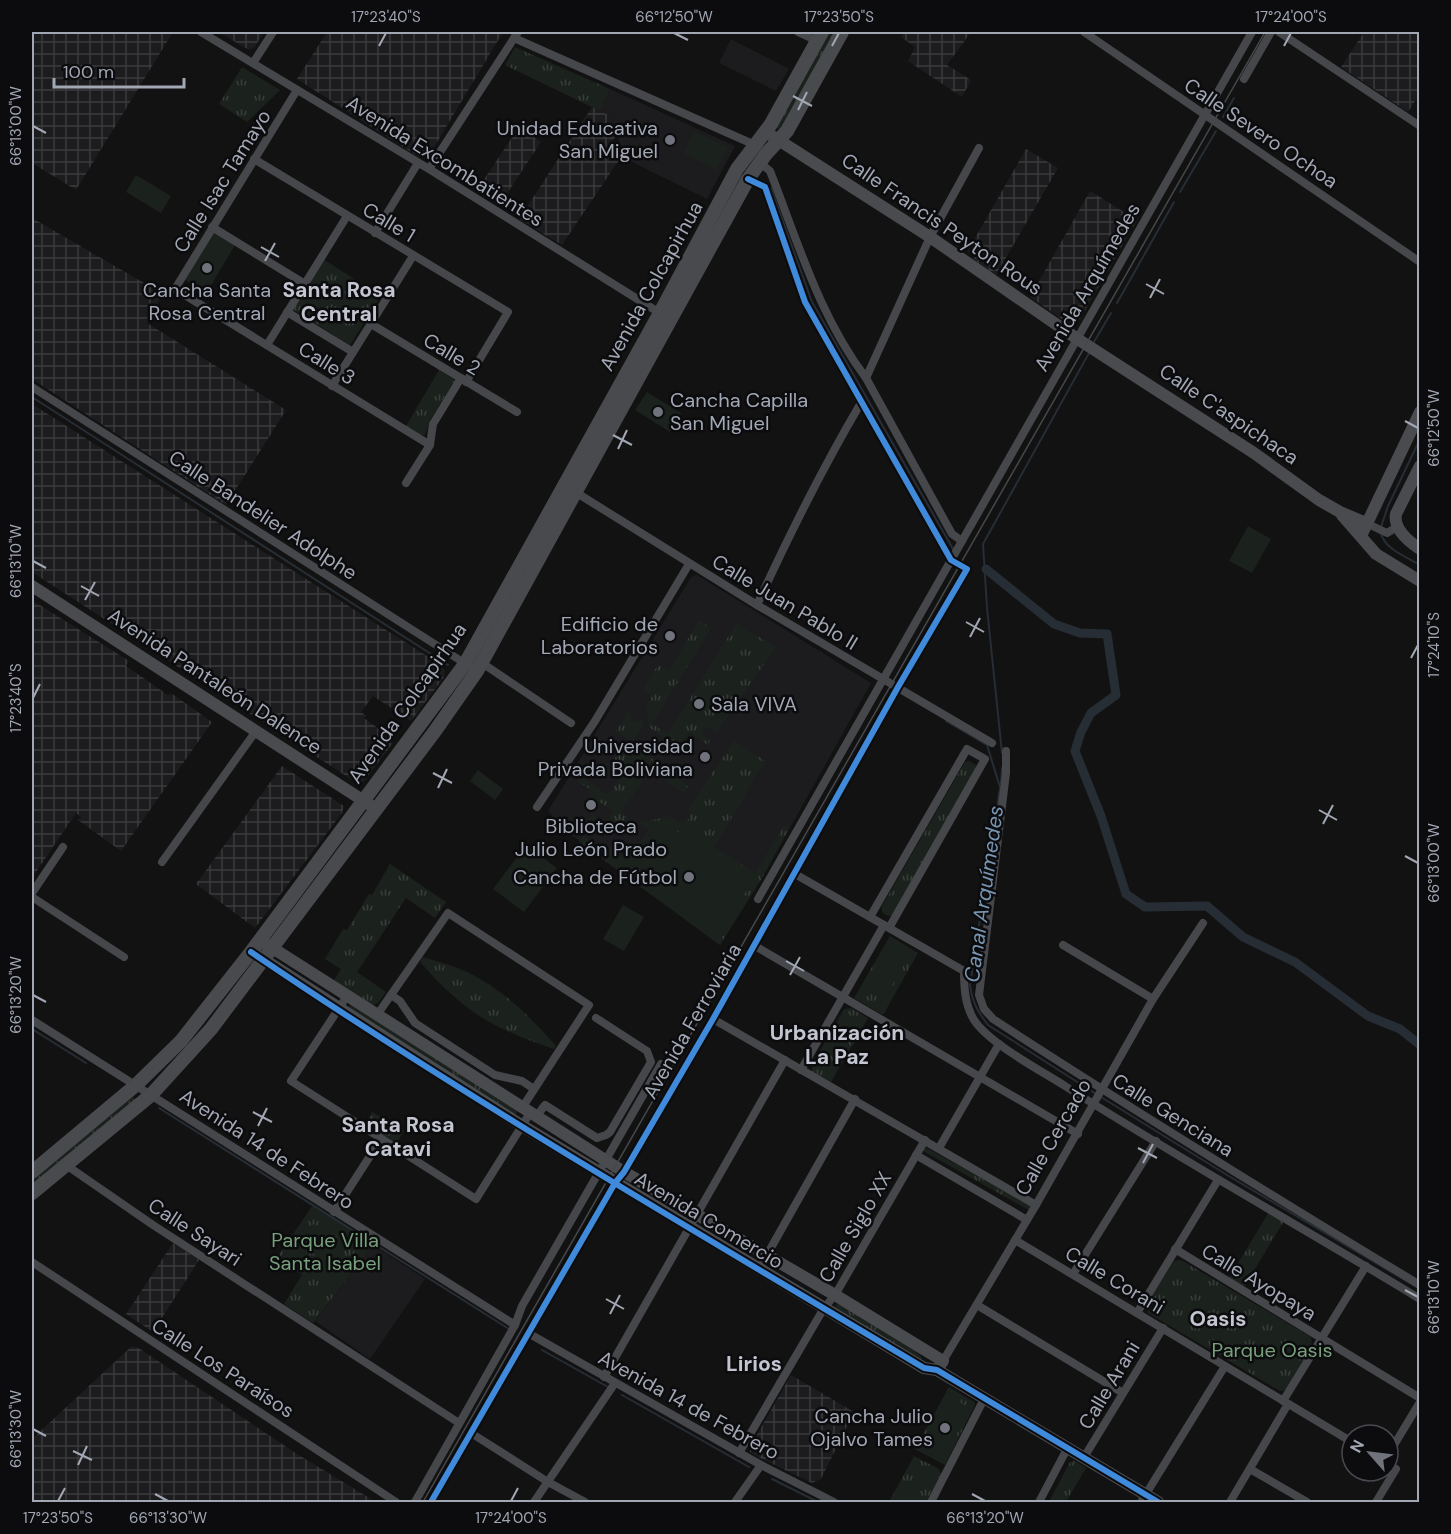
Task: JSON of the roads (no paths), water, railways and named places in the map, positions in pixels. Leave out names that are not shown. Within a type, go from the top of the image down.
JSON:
[{"type":"main road","name":"Avenida Colcapirhua","points":[[32,1172],[136,1085],[181,1041],[255,946],[465,664],[563,485],[748,179],[768,151],[780,140],[842,32]]},
{"type":"main road","name":"Avenida Colcapirhua","points":[[264,960],[480,667],[577,493],[737,169],[766,132],[818,35]]},
{"type":"main road","points":[[32,1193],[151,1095],[211,1029],[264,960]]},
{"type":"street","name":"Avenida Excombatientes","points":[[201,32],[429,169],[666,316]]},
{"type":"street","points":[[253,63],[273,32]]},
{"type":"street","points":[[798,32],[818,35]]},
{"type":"street","name":"Calle Severo Ochoa","points":[[1084,32],[1419,262]]},
{"type":"street","name":"Avenida Arquímedes","points":[[951,560],[1252,32]]},
{"type":"street","points":[[1244,79],[1271,32]]},
{"type":"street","points":[[1279,32],[1419,126]]},
{"type":"street","points":[[429,169],[516,35],[755,145]]},
{"type":"street","name":"Calle Isac Tamayo","points":[[175,289],[297,90]]},
{"type":"street","name":"Calle Francis Peyton Rous","points":[[766,132],[930,237],[1076,338],[1096,349]]},
{"type":"street","points":[[866,378],[930,237],[979,148]]},
{"type":"street","name":"Calle 1","points":[[254,159],[508,312],[464,380]]},
{"type":"street","points":[[759,162],[770,171],[818,299],[854,362],[866,378],[952,534],[962,541]]},
{"type":"street","points":[[375,233],[418,163]]},
{"type":"street","points":[[748,179],[765,187],[805,302],[951,560],[758,899]]},
{"type":"street","points":[[267,345],[347,216]]},
{"type":"street","points":[[212,227],[305,284]]},
{"type":"street","points":[[332,386],[413,256]]},
{"type":"street","name":"Calle 3","points":[[175,289],[430,446]]},
{"type":"street","points":[[287,312],[353,352]]},
{"type":"street","name":"Calle 2","points":[[371,324],[517,412]]},
{"type":"street","name":"Calle C'aspichaca","points":[[1096,349],[1340,512],[1370,525]]},
{"type":"street","points":[[406,483],[430,446],[433,424],[464,380]]},
{"type":"street","name":"Calle Bandelier Adolphe","points":[[32,387],[465,664],[480,667],[571,723]]},
{"type":"street","points":[[757,605],[802,508],[862,401]]},
{"type":"street","points":[[1360,536],[1370,525],[1419,412]]},
{"type":"street","points":[[1392,530],[1396,514],[1419,466]]},
{"type":"street","name":"Calle Juan Pablo II","points":[[563,485],[757,605],[992,742]]},
{"type":"street","name":"Calle C'aspichaca","points":[[1340,512],[1376,554],[1419,581]]},
{"type":"street","points":[[1370,525],[1392,530],[1419,549]]},
{"type":"street","name":"Avenida Ferroviaria","points":[[431,1503],[615,1183],[624,1172],[755,946],[898,687],[967,569],[951,560]]},
{"type":"street","points":[[537,807],[595,721],[689,564]]},
{"type":"street","name":"Avenida Pantaleón Dalence","points":[[32,586],[376,810]]},
{"type":"street","points":[[162,862],[256,731]]},
{"type":"street","points":[[801,1070],[985,759],[967,749],[870,917]]},
{"type":"street","name":"Calle Genciana","points":[[1006,751],[1006,773],[979,995],[984,1009],[1156,1141],[1419,1299]]},
{"type":"street","points":[[63,848],[32,895],[124,957]]},
{"type":"street","points":[[795,874],[887,926]]},
{"type":"street","points":[[346,996],[291,1081],[476,1199],[529,1112],[534,1089],[589,1005],[448,913],[377,1015]]},
{"type":"street","name":"Calle Cercado","points":[[940,1366],[1078,1134],[1154,999],[1203,923]]},
{"type":"street","name":"Calle Genciana","points":[[887,926],[964,971],[964,989],[974,1020],[999,1044],[1234,1173],[1419,1285]]},
{"type":"street","points":[[1064,945],[1154,999]]},
{"type":"street","name":"Avenida Comercio","points":[[255,946],[272,949],[624,1172],[835,1295],[940,1366],[984,1399],[1144,1499],[1158,1503]]},
{"type":"street","name":"Avenida Comercio","points":[[255,946],[264,960],[338,1009],[615,1183],[924,1368],[940,1366]]},
{"type":"street","points":[[755,946],[1078,1134]]},
{"type":"street","points":[[391,995],[400,1001],[415,1023],[495,1075],[522,1081],[534,1089]]},
{"type":"street","points":[[529,1112],[545,1105],[597,1138],[610,1132],[651,1062],[647,1051],[596,1018]]},
{"type":"street","points":[[713,1019],[1036,1205]]},
{"type":"street","name":"Avenida 14 de Febrero","points":[[32,1020],[515,1325]]},
{"type":"street","points":[[939,1148],[999,1044]]},
{"type":"street","points":[[604,1377],[785,1060]]},
{"type":"street","name":"Avenida Ferroviaria","points":[[415,1503],[515,1325],[522,1306],[661,1064]]},
{"type":"street","points":[[759,1269],[855,1099]]},
{"type":"street","points":[[334,1212],[381,1139]]},
{"type":"street","name":"Calle Siglo XX","points":[[739,1453],[824,1308],[835,1295],[925,1140]]},
{"type":"street","points":[[1073,1274],[1156,1141]]},
{"type":"street","points":[[916,1155],[1027,1220]]},
{"type":"street","name":"Calle Sayari","points":[[66,1165],[153,1225],[459,1423]]},
{"type":"street","points":[[1137,1313],[1218,1180]]},
{"type":"street","name":"Calle Corani","points":[[1016,1240],[1340,1435]]},
{"type":"street","name":"Calle Ayopaya","points":[[1175,1250],[1419,1400]]},
{"type":"street","name":"Calle Los Paraísos","points":[[32,1262],[396,1503]]},
{"type":"street","points":[[1230,1503],[1321,1338],[1366,1266]]},
{"type":"street","points":[[977,1305],[1123,1393]]},
{"type":"street","name":"Calle Arani","points":[[1083,1459],[1163,1328]]},
{"type":"street","name":"Avenida 14 de Febrero","points":[[528,1333],[739,1453],[834,1503]]},
{"type":"street","points":[[1144,1499],[1225,1366]]},
{"type":"street","points":[[534,1503],[615,1383]]},
{"type":"street","points":[[931,1503],[984,1399]]},
{"type":"street","points":[[1400,1434],[1419,1400]]},
{"type":"street","points":[[471,1433],[585,1503]]},
{"type":"street","name":"Calle Arani","points":[[1039,1503],[1066,1449]]},
{"type":"street","points":[[735,1503],[761,1465]]},
{"type":"street","points":[[1250,1469],[1307,1503]]},
{"type":"street","points":[[1376,1503],[1388,1483]]},
{"type":"waterway","name":"Canal Arquímedes","points":[[1223,117],[1234,98]]},
{"type":"waterway","name":"Canal Arquímedes","points":[[1180,192],[1216,131]]},
{"type":"waterway","points":[[771,188],[812,302],[953,549]]},
{"type":"waterway","name":"Canal Arquímedes","points":[[1117,303],[1174,202]]},
{"type":"waterway","name":"Canal Arquímedes","points":[[1094,342],[1111,313]]},
{"type":"waterway","name":"Canal Arquímedes","points":[[1002,753],[987,608],[983,544],[1089,353]]},
{"type":"waterway","points":[[32,397],[448,665]]},
{"type":"waterway","points":[[1381,527],[1388,506],[1420,439]]},
{"type":"waterway","points":[[1381,533],[1391,548],[1420,565]]},
{"type":"waterway","points":[[986,569],[1054,624],[1080,633],[1107,634],[1116,695],[1091,713],[1081,732],[1075,751],[1101,816],[1126,894],[1145,907],[1207,906],[1243,937],[1295,962],[1368,1016],[1400,1029],[1420,1045]]},
{"type":"waterway","points":[[946,721],[987,745],[1000,787]]},
{"type":"waterway","name":"Canal Arquímedes","points":[[1001,783],[1002,768]]},
{"type":"waterway","name":"Canal Arquímedes","points":[[1000,788],[970,985],[972,997],[988,1025],[1096,1094]]},
{"type":"waterway","points":[[32,1029],[86,1063]]},
{"type":"waterway","name":"Canal Arquímedes","points":[[1101,1097],[1227,1175],[1420,1289]]},
{"type":"waterway","points":[[159,1108],[509,1329]]},
{"type":"waterway","points":[[542,1350],[608,1387]]},
{"type":"waterway","points":[[622,1395],[749,1467]]},
{"type":"waterway","points":[[772,1479],[818,1502]]},
{"type":"tram line","points":[[423,1502],[1265,32]]},
{"type":"place","name":"Unidad Educativa San Miguel","points":[[670,140]]},
{"type":"place","name":"Cancha Santa Rosa Central","points":[[207,268]]},
{"type":"place","name":"Cancha Capilla San Miguel","points":[[658,412]]},
{"type":"place","name":"Edificio de Laboratorios","points":[[670,636]]},
{"type":"place","name":"Sala VIVA","points":[[699,704]]},
{"type":"place","name":"Universidad Privada Boliviana","points":[[705,757]]},
{"type":"place","name":"Biblioteca Julio León Prado","points":[[591,805]]},
{"type":"place","name":"Cancha de Fútbol","points":[[689,877]]},
{"type":"place","name":"Cancha Julio Ojalvo Tames","points":[[945,1428]]},
{"type":"district","name":"Santa Rosa Central","points":[[339,302]]},
{"type":"district","name":"Urbanización La Paz","points":[[837,1045]]},
{"type":"district","name":"Santa Rosa Catavi","points":[[398,1137]]},
{"type":"district","name":"Oasis","points":[[1218,1319]]},
{"type":"district","name":"Lirios","points":[[754,1364]]},
{"type":"park label","name":"Parque Villa Santa Isabel","points":[[325,1252]]},
{"type":"park label","name":"Parque Oasis","points":[[1272,1350]]}]
